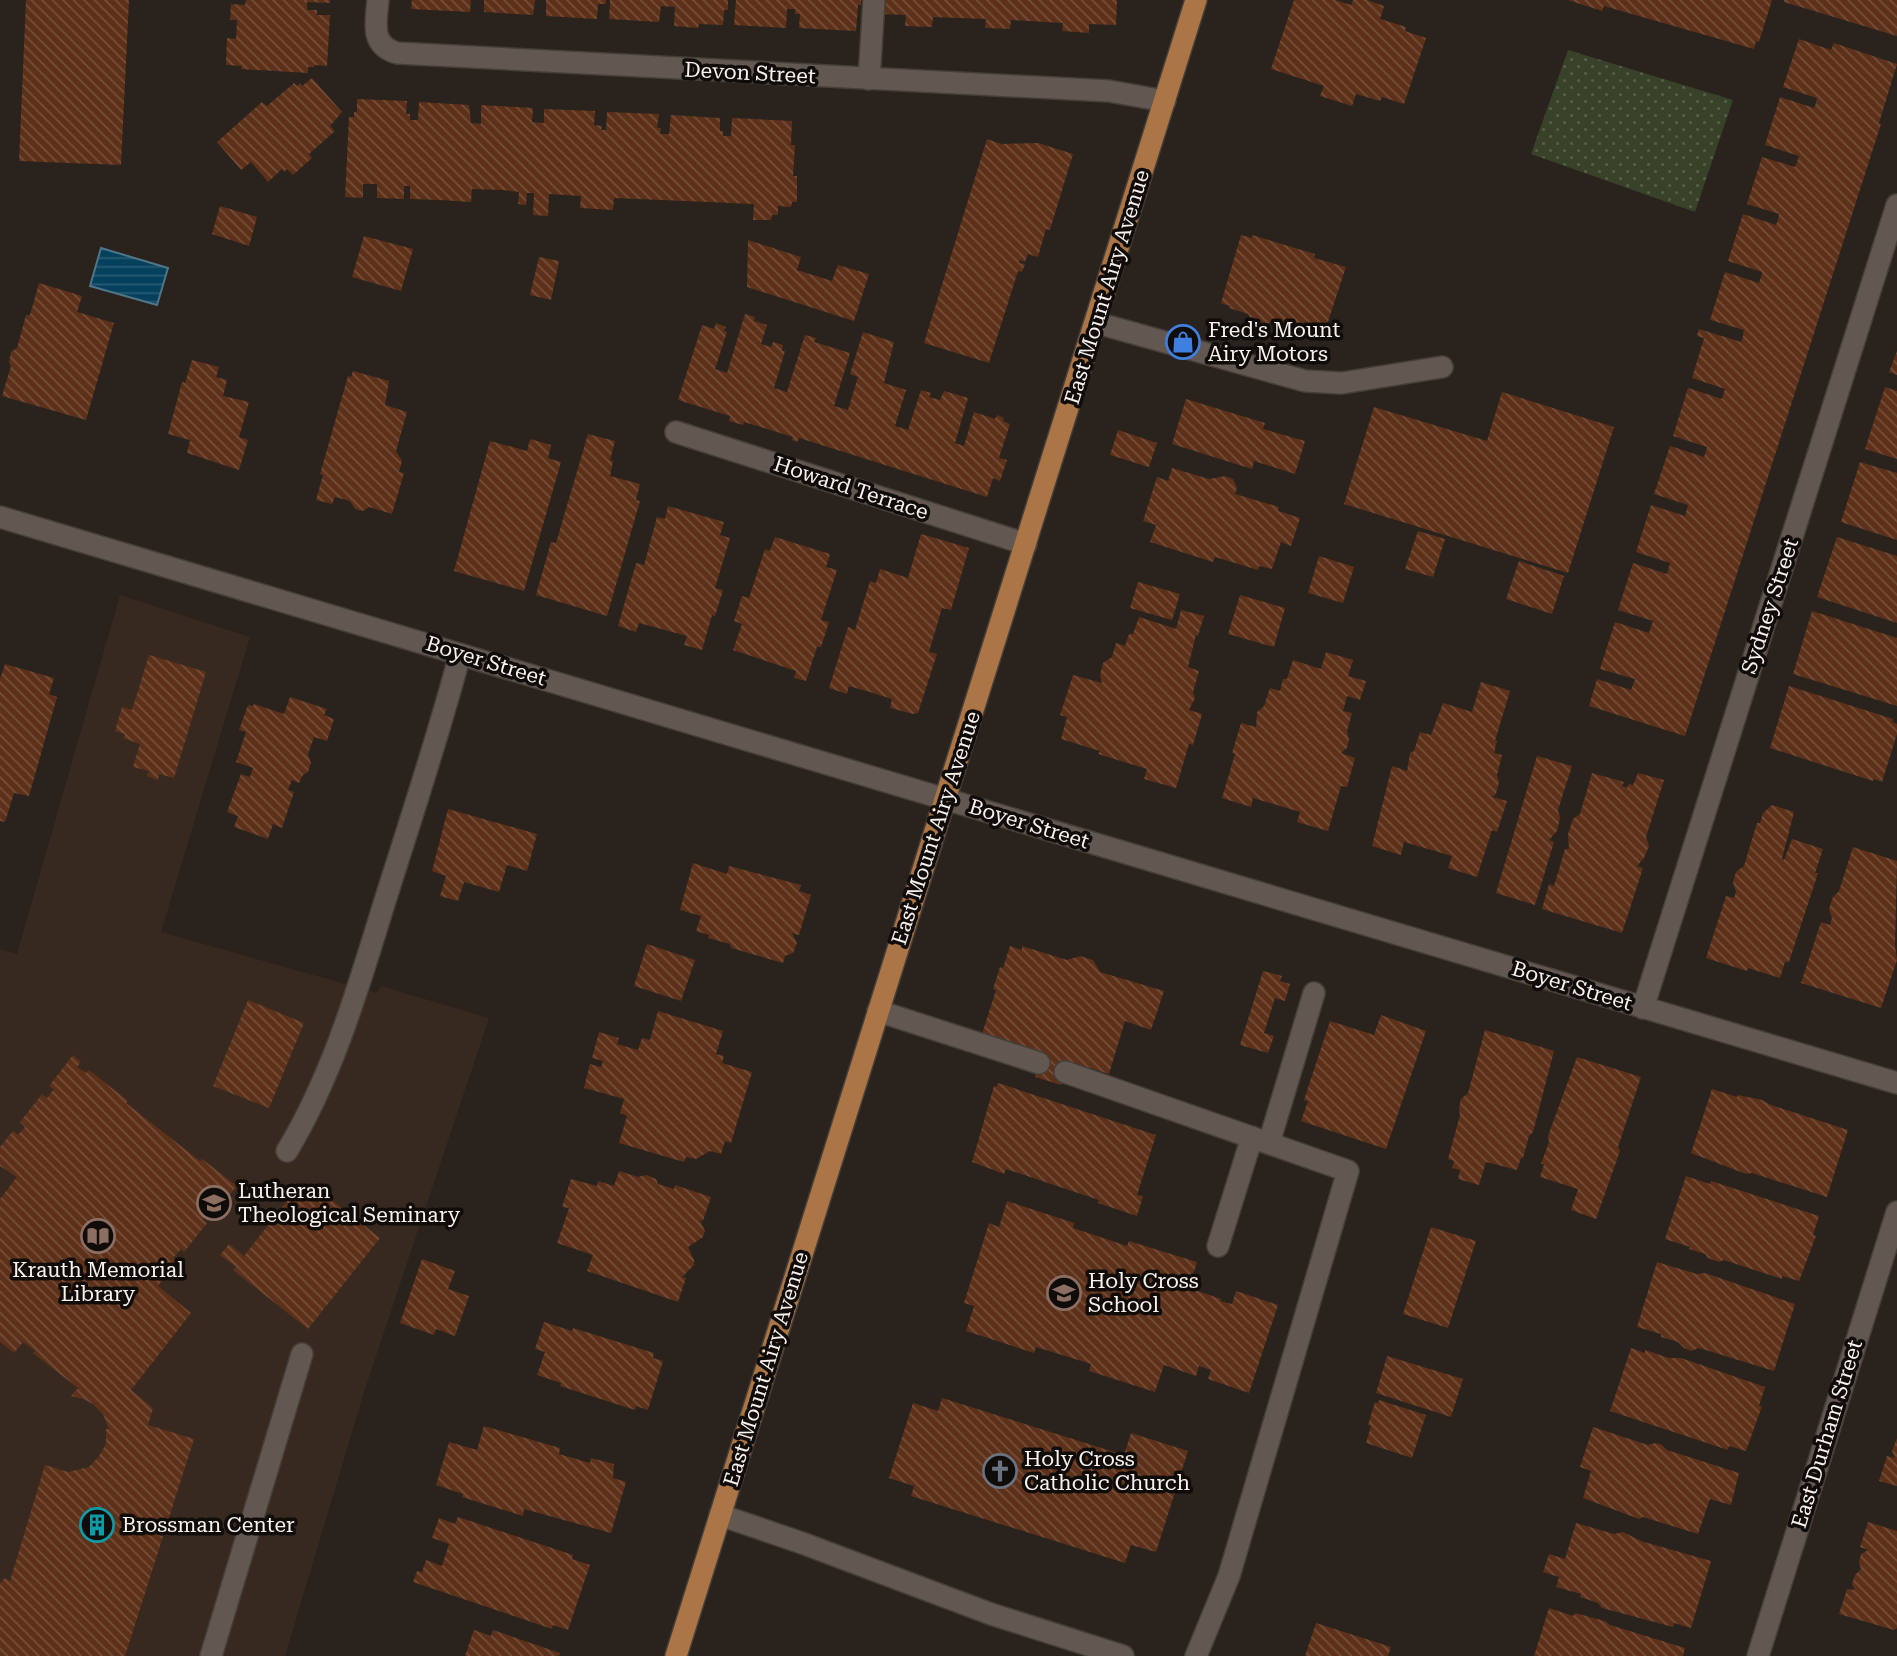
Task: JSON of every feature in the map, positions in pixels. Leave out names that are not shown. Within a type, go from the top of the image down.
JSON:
[{"type":"main road","name":"East Mount Airy Avenue","points":[[676,1656],[944,798],[1097,323],[1196,0]]},
{"type":"street","name":"Devon Street","points":[[378,0],[376,30],[379,41],[386,50],[397,53],[1109,90],[1166,101]]},
{"type":"street","points":[[869,79],[874,0]]},
{"type":"street","name":"Sydney Street","points":[[1643,1007],[1897,205]]},
{"type":"street","points":[[1097,323],[1305,381],[1342,383],[1442,367]]},
{"type":"street","name":"Howard Terrace","points":[[676,432],[1026,544]]},
{"type":"street","name":"Boyer Street","points":[[0,517],[1897,1083]]},
{"type":"street","points":[[287,1151],[304,1122],[331,1063],[433,748],[460,654]]},
{"type":"street","points":[[1218,1246],[1261,1140],[1314,993]]},
{"type":"street","points":[[878,1011],[1039,1063]]},
{"type":"street","points":[[1065,1072],[1348,1171],[1229,1576],[1196,1656]]},
{"type":"street","name":"East Durham Street","points":[[1758,1656],[1897,1212]]},
{"type":"street","points":[[211,1656],[302,1354]]},
{"type":"street","points":[[720,1515],[991,1614],[1123,1656]]},
{"type":"shaded area","name":"Lutheran Theological Seminary","points":[[120,595],[250,637],[161,932],[377,993],[381,986],[489,1018],[365,1389],[285,1656],[0,1656],[0,949],[17,954]]},
{"type":"green space","points":[[1568,50],[1733,100],[1695,212],[1531,154]]},
{"type":"water","points":[[101,248],[168,268],[157,305],[90,286]]},
{"type":"building","points":[[26,0],[129,0],[121,165],[19,161]]},
{"type":"building","points":[[246,0],[330,0],[330,3],[307,2],[307,10],[317,10],[317,15],[330,15],[327,66],[308,67],[308,73],[241,69],[242,66],[226,65],[227,38],[236,39],[237,20],[230,20],[231,4],[245,5]]},
{"type":"building","points":[[412,0],[471,0],[470,12],[411,9]]},
{"type":"building","points":[[484,0],[535,0],[533,15],[484,12]]},
{"type":"building","points":[[546,0],[606,0],[606,4],[598,4],[597,19],[546,16]]},
{"type":"building","points":[[610,0],[728,0],[728,10],[724,10],[723,25],[699,24],[698,28],[674,26],[675,7],[661,6],[659,22],[609,19]]},
{"type":"building","points":[[736,0],[861,0],[861,5],[858,5],[856,31],[799,28],[800,14],[795,14],[795,9],[787,9],[786,28],[734,25]]},
{"type":"building","points":[[883,0],[1117,0],[1116,25],[1089,24],[1089,33],[1062,31],[1063,23],[1011,20],[1010,29],[985,28],[986,19],[933,17],[932,27],[905,26],[906,15],[882,14]]},
{"type":"building","points":[[1294,0],[1335,0],[1351,5],[1353,0],[1367,0],[1384,6],[1380,19],[1406,27],[1405,31],[1426,38],[1404,104],[1382,97],[1380,101],[1356,94],[1352,106],[1320,96],[1324,86],[1271,69]]},
{"type":"building","points":[[1568,0],[1772,0],[1759,42],[1756,41],[1754,49],[1604,6],[1602,11]]},
{"type":"building","points":[[1897,0],[1897,36],[1784,2]]},
{"type":"building","points":[[1799,39],[1831,50],[1834,43],[1897,64],[1879,123],[1881,124],[1685,736],[1589,706],[1597,679],[1631,690],[1635,679],[1600,669],[1615,622],[1649,633],[1653,621],[1618,610],[1633,563],[1667,574],[1670,563],[1636,552],[1651,505],[1685,516],[1688,505],[1654,494],[1670,446],[1704,457],[1707,447],[1673,436],[1688,388],[1722,399],[1725,389],[1692,378],[1704,338],[1697,336],[1699,329],[1741,342],[1743,336],[1744,330],[1710,320],[1725,272],[1759,283],[1761,277],[1762,272],[1728,261],[1743,214],[1776,225],[1778,220],[1779,214],[1747,204],[1762,157],[1795,167],[1799,156],[1765,145],[1780,97],[1814,108],[1816,103],[1817,98],[1783,87]]},
{"type":"building","points":[[312,78],[342,112],[330,126],[335,131],[309,154],[312,158],[293,175],[287,169],[284,172],[282,169],[268,182],[251,162],[241,170],[217,142],[262,102],[267,106],[294,83],[297,86],[300,83],[302,86]]},
{"type":"building","points":[[357,99],[407,101],[406,114],[410,114],[410,120],[418,120],[419,102],[469,105],[471,123],[481,124],[481,105],[533,108],[532,122],[544,123],[544,109],[595,111],[594,125],[602,126],[601,130],[606,130],[607,112],[659,114],[657,128],[661,128],[660,134],[669,134],[671,115],[720,118],[720,131],[723,131],[723,136],[731,136],[732,118],[792,121],[791,145],[795,145],[793,176],[797,176],[797,202],[792,202],[791,207],[778,206],[778,215],[772,215],[771,220],[753,220],[754,204],[614,198],[613,210],[580,208],[581,196],[549,194],[548,216],[533,215],[534,193],[527,193],[526,205],[518,204],[519,192],[503,190],[472,189],[471,202],[410,199],[410,186],[404,186],[404,199],[377,198],[377,184],[363,184],[363,198],[345,197],[349,117],[354,117],[354,112],[357,112]]},
{"type":"building","points":[[987,139],[1001,144],[1038,143],[1073,154],[1050,230],[1046,229],[1038,257],[1028,254],[1025,262],[1020,260],[1019,263],[1025,264],[1022,272],[1018,271],[989,363],[924,343]]},
{"type":"building","points":[[220,206],[257,217],[249,246],[212,234]]},
{"type":"building","points":[[1241,235],[1252,238],[1252,235],[1315,254],[1314,258],[1346,267],[1323,337],[1272,322],[1263,325],[1253,322],[1248,314],[1221,303]]},
{"type":"building","points":[[364,236],[413,249],[401,291],[352,277]]},
{"type":"building","points":[[748,240],[801,257],[797,270],[832,281],[838,265],[869,274],[854,321],[747,287]]},
{"type":"building","points":[[539,257],[559,261],[551,300],[530,295]]},
{"type":"building","points":[[39,283],[82,296],[77,312],[114,323],[86,420],[2,396],[11,366],[11,352],[17,348]]},
{"type":"building","points":[[745,314],[755,317],[754,321],[767,325],[761,344],[771,347],[773,342],[783,345],[782,351],[785,351],[774,388],[787,392],[805,335],[816,338],[814,342],[850,353],[834,406],[848,410],[858,377],[850,374],[863,332],[894,342],[884,383],[906,390],[895,426],[908,430],[921,390],[931,393],[929,397],[940,400],[944,391],[968,398],[955,443],[964,446],[974,412],[995,419],[997,415],[1010,424],[999,458],[1007,460],[1000,481],[993,478],[987,497],[799,438],[797,442],[792,440],[793,437],[744,422],[743,425],[729,421],[730,416],[678,400],[702,325],[714,329],[716,323],[726,327],[724,331],[727,332],[715,369],[727,373]]},
{"type":"building","points":[[1897,351],[1897,375],[1889,372]]},
{"type":"building","points":[[192,360],[219,367],[216,377],[227,380],[223,396],[249,402],[239,437],[248,440],[239,470],[187,453],[190,440],[168,434],[182,382],[185,383]]},
{"type":"building","points":[[353,371],[389,381],[385,405],[407,412],[396,451],[402,461],[399,472],[404,473],[392,514],[369,507],[363,511],[355,509],[350,501],[335,497],[332,504],[316,500],[323,475],[320,474],[348,376],[351,377]]},
{"type":"building","points":[[1885,387],[1897,391],[1897,459],[1865,449]]},
{"type":"building","points":[[1502,392],[1614,427],[1568,573],[1344,504],[1374,407],[1487,441]]},
{"type":"building","points":[[1186,399],[1265,423],[1263,429],[1305,441],[1295,474],[1254,461],[1252,469],[1172,444]]},
{"type":"building","points":[[1118,430],[1157,443],[1149,467],[1110,455]]},
{"type":"building","points":[[588,434],[615,441],[610,460],[613,461],[610,476],[640,484],[636,500],[640,501],[607,616],[536,595],[551,542],[556,543]]},
{"type":"building","points":[[530,439],[551,445],[548,458],[561,462],[524,591],[454,571],[490,441],[527,451]]},
{"type":"building","points":[[1860,462],[1897,473],[1897,540],[1841,522]]},
{"type":"building","points":[[1172,468],[1209,479],[1225,476],[1233,479],[1237,488],[1235,494],[1279,507],[1278,511],[1300,518],[1291,546],[1281,542],[1272,569],[1259,566],[1258,570],[1215,557],[1213,562],[1150,542],[1156,525],[1143,521],[1157,477],[1168,481]]},
{"type":"building","points":[[668,506],[724,522],[720,535],[730,538],[715,588],[723,590],[715,616],[712,615],[702,650],[684,645],[687,636],[639,623],[636,632],[618,626],[636,563],[644,565],[657,517],[665,519]]},
{"type":"building","points":[[1418,531],[1445,539],[1433,577],[1405,569]]},
{"type":"building","points":[[921,534],[969,548],[951,610],[942,608],[929,652],[937,654],[918,713],[913,714],[890,708],[892,699],[873,693],[849,686],[847,694],[829,688],[848,627],[855,630],[870,581],[876,583],[880,569],[908,578]]},
{"type":"building","points":[[775,537],[830,554],[826,567],[837,570],[821,620],[829,622],[821,647],[817,647],[806,681],[794,678],[796,671],[733,650],[742,624],[734,621],[742,596],[749,598],[765,549],[770,551]]},
{"type":"building","points":[[1837,537],[1897,556],[1897,623],[1817,597]]},
{"type":"building","points":[[1319,556],[1354,567],[1343,603],[1308,593]]},
{"type":"building","points":[[1519,561],[1564,576],[1552,614],[1506,599]]},
{"type":"building","points":[[1138,582],[1180,594],[1172,620],[1130,608]]},
{"type":"building","points":[[1240,595],[1285,608],[1274,647],[1228,634]]},
{"type":"building","points":[[1181,610],[1204,616],[1188,667],[1199,671],[1193,692],[1195,698],[1189,710],[1202,714],[1193,745],[1189,744],[1176,788],[1144,779],[1147,769],[1061,739],[1067,717],[1060,715],[1073,675],[1102,683],[1100,675],[1103,663],[1112,657],[1116,643],[1125,646],[1139,617],[1176,629]]},
{"type":"building","points":[[1812,611],[1897,638],[1897,706],[1793,674]]},
{"type":"building","points":[[1326,652],[1353,660],[1348,676],[1366,681],[1360,700],[1347,696],[1343,711],[1352,713],[1347,731],[1347,748],[1341,753],[1355,758],[1347,787],[1341,786],[1328,831],[1297,822],[1300,812],[1253,798],[1251,807],[1222,798],[1241,723],[1256,727],[1257,712],[1264,706],[1270,688],[1280,691],[1293,660],[1321,669]]},
{"type":"building","points":[[149,655],[206,672],[174,778],[159,774],[158,780],[147,776],[149,771],[133,767],[140,744],[123,738],[125,734],[115,731],[122,707],[132,710]]},
{"type":"building","points":[[5,664],[54,678],[49,694],[57,697],[29,796],[14,793],[5,822],[0,821],[0,679]]},
{"type":"building","points":[[1481,682],[1510,691],[1495,741],[1494,753],[1502,755],[1497,775],[1499,782],[1496,794],[1492,797],[1507,801],[1497,832],[1492,830],[1477,877],[1448,868],[1452,856],[1404,842],[1401,855],[1372,846],[1392,766],[1407,771],[1410,753],[1414,751],[1420,732],[1431,735],[1443,703],[1472,712]]},
{"type":"building","points":[[1789,686],[1893,719],[1892,722],[1897,724],[1897,734],[1882,782],[1770,748]]},
{"type":"building","points":[[290,697],[327,709],[324,715],[334,719],[327,741],[314,737],[308,754],[311,763],[308,772],[299,783],[292,780],[288,790],[294,792],[282,828],[273,824],[268,839],[234,827],[238,816],[227,812],[241,774],[250,777],[253,768],[236,762],[246,732],[239,730],[248,705],[254,704],[284,714]]},
{"type":"building","points":[[1537,756],[1572,766],[1558,810],[1560,818],[1557,831],[1549,840],[1554,842],[1535,905],[1496,893]]},
{"type":"building","points":[[1592,773],[1624,782],[1622,786],[1627,788],[1629,784],[1633,785],[1638,773],[1664,780],[1646,837],[1649,846],[1637,866],[1643,868],[1622,933],[1542,909],[1549,884],[1554,886],[1565,849],[1569,849],[1568,834],[1573,819],[1580,814]]},
{"type":"building","points":[[1772,805],[1794,812],[1782,859],[1784,860],[1792,839],[1823,849],[1815,873],[1818,873],[1789,962],[1785,962],[1780,978],[1706,958],[1726,896],[1734,898],[1736,892],[1733,882],[1736,872],[1744,866],[1757,823],[1760,823],[1763,813]]},
{"type":"building","points":[[448,809],[537,834],[527,871],[507,865],[499,892],[464,882],[458,901],[440,896],[446,876],[432,871]]},
{"type":"building","points":[[1853,847],[1897,861],[1897,960],[1881,1008],[1801,983],[1821,922],[1830,925],[1832,918],[1829,909],[1833,897],[1839,891]]},
{"type":"building","points":[[693,863],[727,874],[729,866],[801,885],[799,891],[811,895],[799,935],[792,933],[797,943],[793,953],[785,956],[783,963],[731,948],[730,944],[708,938],[709,935],[696,931],[701,916],[680,910]]},
{"type":"building","points":[[647,944],[695,960],[681,1001],[634,986]]},
{"type":"building","points":[[1010,946],[1022,950],[1022,946],[1067,960],[1080,956],[1093,960],[1100,972],[1164,991],[1151,1030],[1125,1021],[1109,1074],[1068,1061],[1061,1085],[1035,1077],[1042,1052],[982,1034],[996,990],[993,989],[1000,967],[1003,968]]},
{"type":"building","points":[[1263,971],[1282,976],[1280,981],[1290,984],[1285,1001],[1275,998],[1264,1033],[1274,1036],[1268,1053],[1240,1045]]},
{"type":"building","points":[[248,1000],[304,1023],[269,1108],[213,1086]]},
{"type":"building","points":[[658,1011],[723,1031],[716,1054],[724,1056],[722,1063],[752,1072],[731,1143],[725,1141],[721,1154],[710,1151],[696,1159],[686,1157],[684,1162],[619,1143],[627,1116],[620,1113],[624,1099],[584,1088],[590,1064],[601,1067],[603,1061],[592,1058],[599,1032],[619,1038],[617,1044],[638,1050],[642,1038],[650,1040]]},
{"type":"building","points":[[1381,1015],[1426,1031],[1386,1149],[1301,1121],[1308,1101],[1304,1100],[1330,1021],[1374,1035]]},
{"type":"building","points":[[1485,1030],[1554,1051],[1533,1132],[1529,1136],[1517,1170],[1486,1162],[1479,1185],[1458,1179],[1460,1170],[1452,1168],[1454,1161],[1448,1159],[1460,1115],[1461,1099],[1468,1093]]},
{"type":"building","name":"Krauth Memorial Library","points":[[73,1055],[81,1062],[77,1067],[86,1073],[89,1070],[200,1161],[202,1159],[237,1186],[213,1215],[209,1212],[203,1220],[207,1223],[184,1252],[181,1249],[173,1258],[177,1261],[158,1286],[191,1313],[131,1390],[153,1408],[148,1425],[194,1439],[125,1656],[0,1656],[0,1583],[5,1578],[10,1581],[45,1465],[68,1472],[89,1467],[106,1444],[106,1429],[109,1429],[103,1414],[93,1404],[71,1396],[78,1388],[33,1353],[35,1351],[23,1342],[14,1353],[0,1342],[0,1199],[17,1177],[0,1166],[0,1147],[13,1131],[18,1135],[25,1127],[20,1122],[42,1094],[47,1098],[54,1089],[49,1086]]},
{"type":"building","points":[[1577,1057],[1641,1077],[1618,1147],[1620,1151],[1596,1219],[1571,1210],[1578,1189],[1540,1177],[1544,1164],[1541,1164],[1549,1142],[1548,1136]]},
{"type":"building","points":[[998,1083],[1156,1135],[1137,1195],[1143,1196],[1137,1216],[1098,1203],[1099,1200],[1006,1169],[1004,1174],[972,1162],[994,1086]]},
{"type":"building","points":[[1712,1089],[1737,1097],[1738,1095],[1762,1100],[1848,1130],[1827,1197],[1752,1173],[1746,1174],[1691,1153]]},
{"type":"building","points":[[619,1171],[638,1177],[646,1175],[656,1179],[658,1184],[674,1189],[675,1185],[711,1197],[703,1221],[700,1220],[705,1231],[703,1237],[688,1247],[694,1265],[682,1277],[686,1278],[678,1302],[587,1271],[593,1255],[557,1243],[569,1208],[562,1207],[571,1179],[597,1186],[598,1181],[614,1186]]},
{"type":"building","points":[[1686,1176],[1710,1184],[1711,1181],[1819,1216],[1813,1235],[1816,1236],[1799,1281],[1782,1276],[1782,1279],[1724,1260],[1719,1262],[1689,1249],[1690,1247],[1665,1239]]},
{"type":"building","points":[[298,1187],[311,1198],[318,1189],[380,1238],[308,1329],[233,1270],[236,1267],[220,1255],[229,1244],[244,1256]]},
{"type":"building","points":[[1007,1201],[1074,1223],[1073,1228],[1127,1246],[1129,1241],[1197,1262],[1189,1288],[1221,1299],[1220,1301],[1232,1304],[1236,1291],[1278,1305],[1249,1393],[1208,1379],[1211,1370],[1199,1366],[1196,1376],[1164,1365],[1155,1392],[1089,1371],[1091,1364],[1036,1347],[1034,1353],[966,1331],[974,1306],[964,1303],[989,1223],[999,1227]]},
{"type":"building","points":[[1431,1227],[1476,1241],[1448,1328],[1403,1314]]},
{"type":"building","points":[[422,1259],[455,1271],[448,1289],[469,1296],[455,1336],[436,1329],[434,1335],[400,1323]]},
{"type":"building","points":[[1657,1262],[1697,1274],[1705,1273],[1795,1304],[1774,1371],[1699,1348],[1691,1351],[1678,1342],[1661,1337],[1661,1334],[1637,1327]]},
{"type":"building","points":[[544,1322],[654,1353],[653,1358],[663,1361],[648,1410],[636,1406],[635,1410],[560,1386],[561,1383],[537,1375],[545,1352],[535,1349]]},
{"type":"building","points":[[1631,1348],[1669,1358],[1681,1358],[1765,1387],[1759,1406],[1762,1406],[1746,1451],[1729,1446],[1728,1450],[1610,1411]]},
{"type":"building","points":[[1387,1356],[1463,1379],[1451,1417],[1376,1393]]},
{"type":"building","points":[[942,1398],[1124,1455],[1131,1433],[1188,1451],[1156,1552],[1131,1545],[1125,1563],[911,1496],[914,1486],[889,1478],[913,1403],[938,1411]]},
{"type":"building","points":[[1379,1400],[1426,1415],[1412,1458],[1366,1443],[1371,1426],[1368,1425],[1375,1402],[1378,1403]]},
{"type":"building","points":[[484,1426],[560,1448],[559,1454],[590,1463],[591,1458],[614,1464],[613,1478],[626,1482],[611,1533],[524,1509],[523,1516],[462,1497],[463,1494],[436,1485],[449,1442],[477,1450]]},
{"type":"building","points":[[1593,1427],[1648,1445],[1662,1445],[1667,1450],[1739,1473],[1731,1505],[1710,1499],[1698,1534],[1643,1517],[1639,1519],[1583,1498],[1591,1471],[1580,1467]]},
{"type":"building","points":[[1897,1438],[1897,1486],[1879,1481],[1887,1456],[1895,1458],[1892,1451]]},
{"type":"building","points":[[458,1517],[573,1555],[572,1559],[590,1565],[568,1630],[553,1625],[552,1629],[413,1582],[417,1571],[422,1572],[426,1560],[442,1566],[449,1544],[432,1538],[439,1518],[455,1524]]},
{"type":"building","points":[[1868,1522],[1897,1531],[1897,1628],[1894,1630],[1839,1614],[1847,1589],[1855,1590],[1852,1584],[1861,1569],[1861,1554],[1868,1550],[1860,1547]]},
{"type":"building","points":[[1576,1523],[1614,1534],[1623,1532],[1641,1541],[1711,1561],[1691,1628],[1674,1623],[1673,1627],[1602,1608],[1598,1603],[1580,1597],[1581,1594],[1556,1587],[1559,1577],[1543,1572],[1549,1554],[1565,1559]]},
{"type":"building","points":[[1549,1608],[1573,1616],[1575,1613],[1605,1621],[1610,1625],[1685,1648],[1683,1656],[1534,1656]]},
{"type":"building","points":[[1316,1623],[1391,1647],[1388,1656],[1305,1656]]},
{"type":"building","points":[[474,1630],[491,1636],[493,1630],[560,1653],[559,1656],[465,1656]]},
{"type":"place","name":"Fred's Mount Airy Motors","points":[[1183,342]]},
{"type":"place","name":"Lutheran Theological Seminary","points":[[214,1203]]},
{"type":"place","name":"Krauth Memorial Library","points":[[98,1236]]},
{"type":"place","name":"Holy Cross School","points":[[1064,1293]]},
{"type":"place","name":"Holy Cross Catholic Church","points":[[1000,1471]]},
{"type":"place","name":"Brossman Center","points":[[97,1525]]}]
